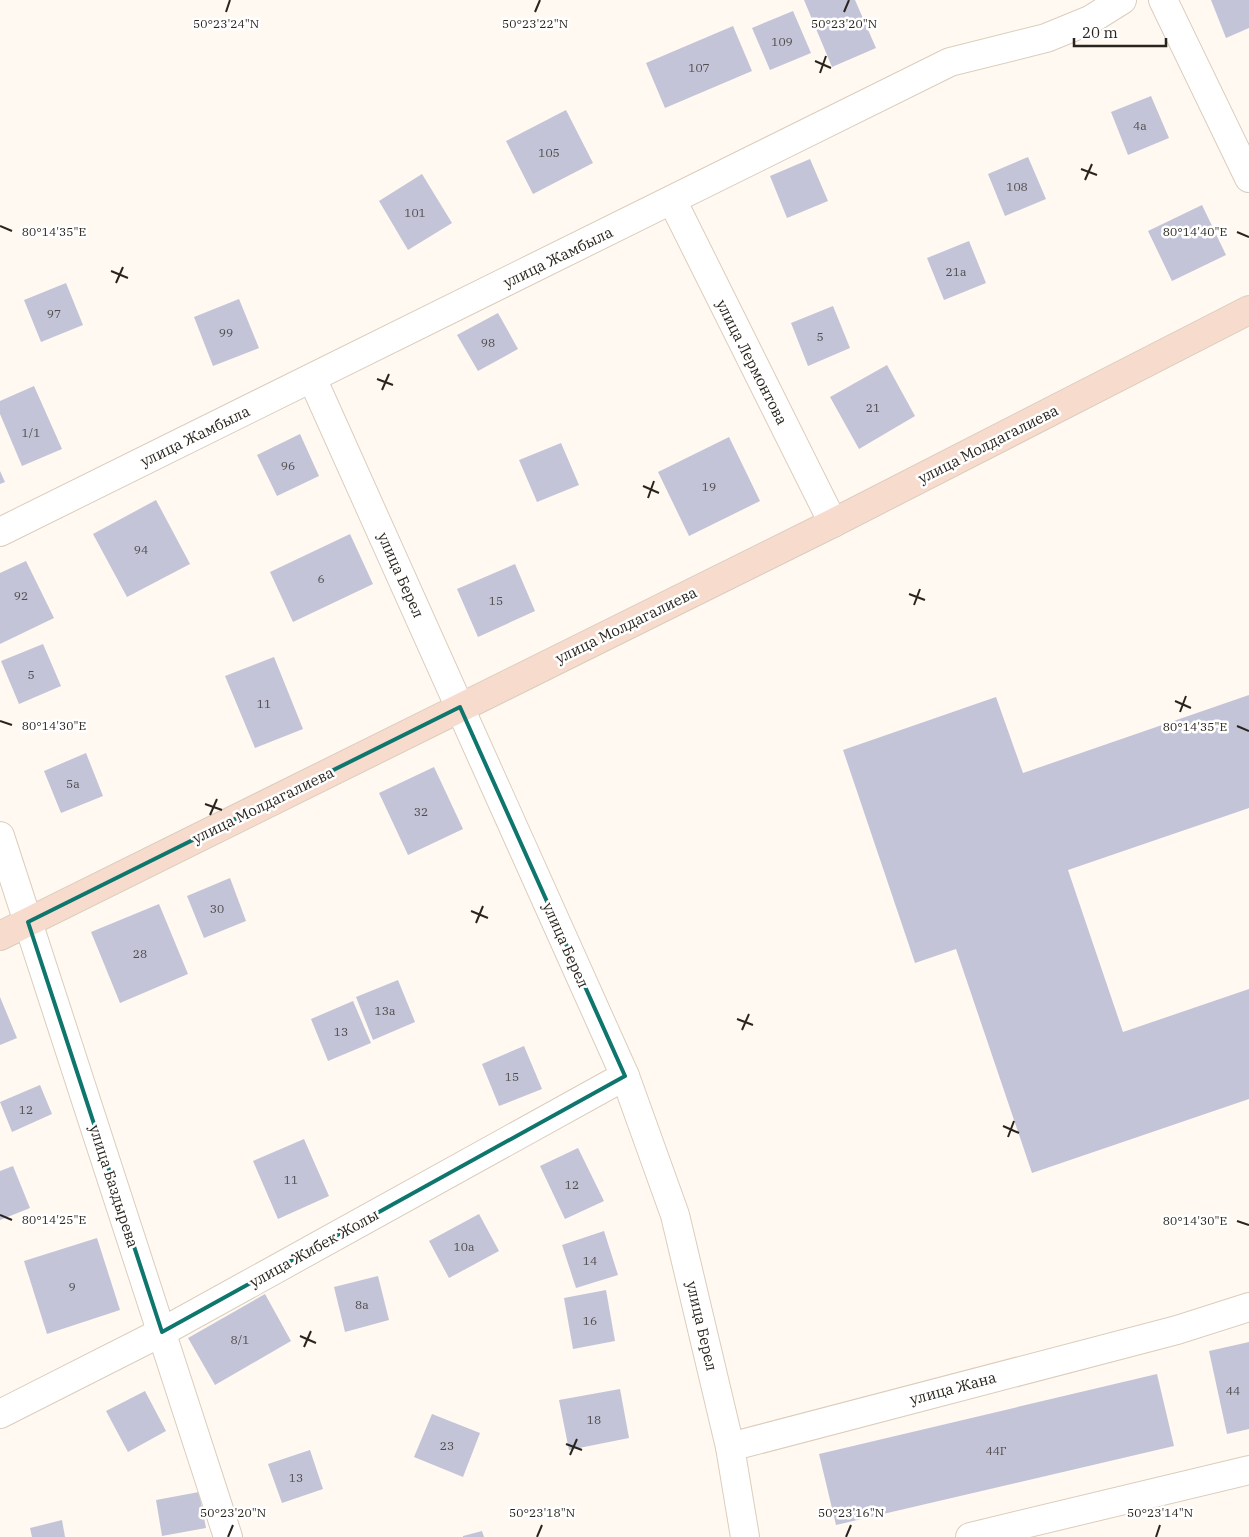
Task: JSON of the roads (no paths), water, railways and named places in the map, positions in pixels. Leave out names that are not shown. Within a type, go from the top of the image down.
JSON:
[{"type":"street","name":"улица Жамбыла","points":[[0,532],[950,62],[1046,38],[1090,20],[1122,0]]},
{"type":"street","points":[[1163,0],[1249,178]]},
{"type":"street","name":"улица Лермонтова","points":[[672,200],[833,524]]},
{"type":"street","name":"улица Молдагалиева","points":[[0,936],[833,524],[1249,310]]},
{"type":"street","name":"улица Берел","points":[[312,378],[625,1076],[675,1215],[730,1447],[745,1537]]},
{"type":"street","name":"улица Баздырева","points":[[0,836],[228,1537]]},
{"type":"street","name":"улица Жибек Жолы","points":[[0,1414],[162,1332],[625,1076]]},
{"type":"street","name":"улица Жана","points":[[730,1447],[1177,1330],[1249,1307]]},
{"type":"street","points":[[970,1537],[1249,1470]]}]
